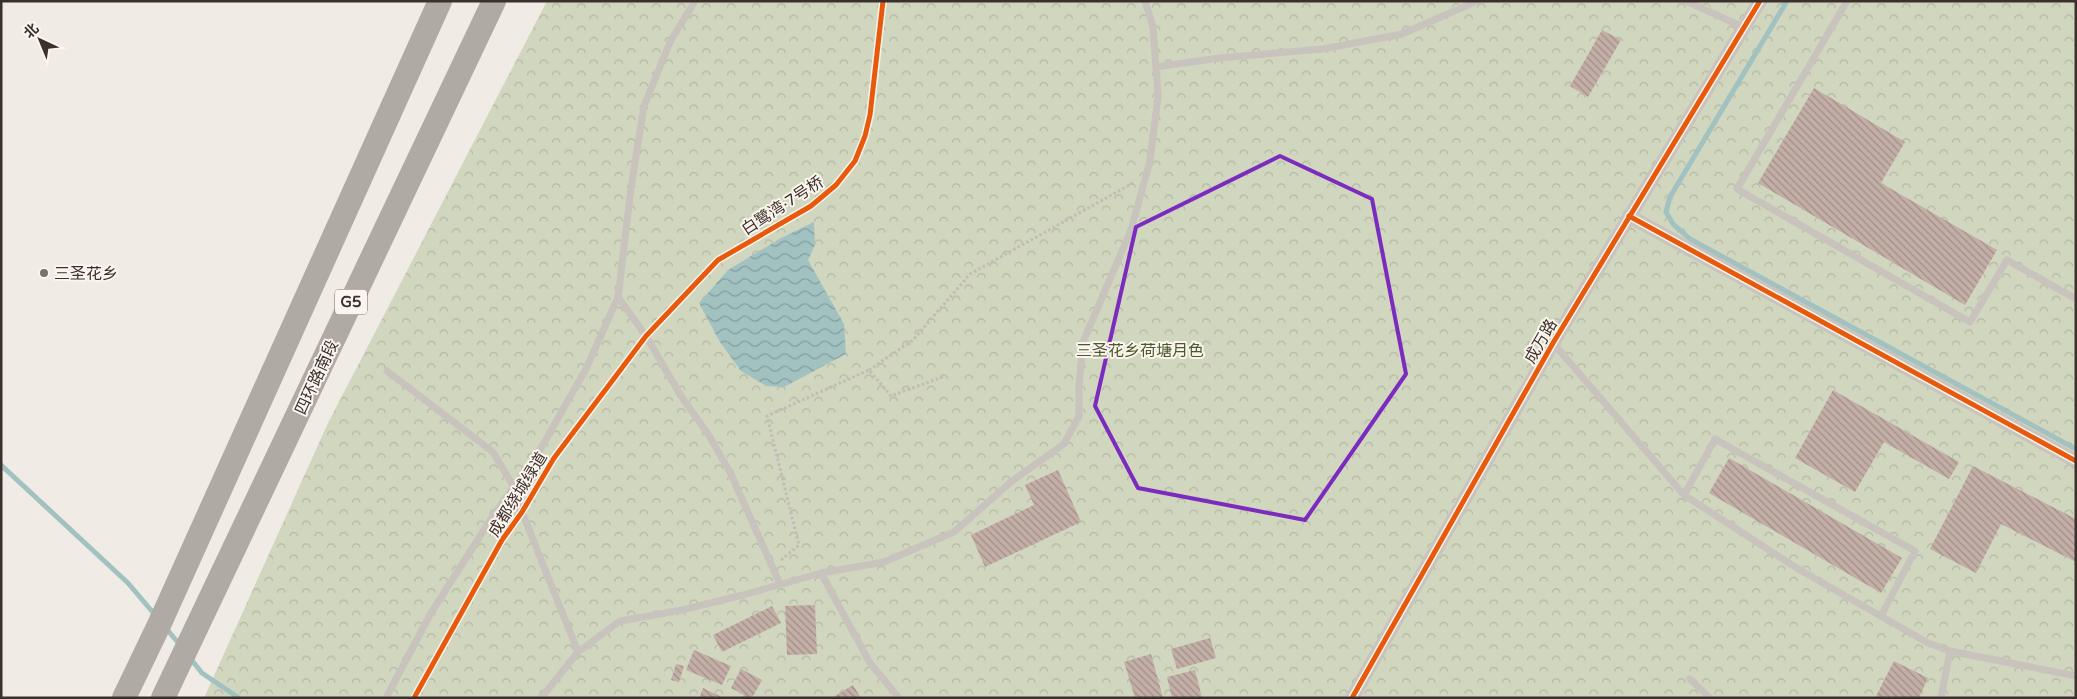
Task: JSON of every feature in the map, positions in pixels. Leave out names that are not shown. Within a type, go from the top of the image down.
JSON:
[{"type":"highway","name":"G5","points":[[124,698],[440,1]]},
{"type":"highway","name":"四环路南段","points":[[163,698],[494,1]]},
{"type":"street","name":"成万路","points":[[1352,698],[1553,343],[1760,1]]},
{"type":"street","points":[[1629,216],[2076,461]]},
{"type":"lane","points":[[386,698],[431,613],[542,448],[586,369],[618,297],[631,188],[644,106],[670,42],[695,1]]},
{"type":"lane","points":[[541,698],[578,652],[620,621],[682,610],[821,573],[884,562],[954,532],[1012,481],[1064,444],[1079,416],[1079,385],[1083,342],[1131,230],[1150,161],[1158,96],[1153,27],[1145,1]]},
{"type":"lane","points":[[1156,67],[1218,58],[1323,49],[1402,34],[1477,1]]},
{"type":"lane","points":[[1686,1],[1744,27]]},
{"type":"lane","points":[[1847,1],[1738,189],[1970,322],[2007,260],[2076,299]]},
{"type":"lane","points":[[618,297],[646,336],[730,472],[780,584]]},
{"type":"lane","points":[[1553,343],[1684,495],[1800,570],[1928,643],[1950,651],[2076,676]]},
{"type":"lane","points":[[387,371],[493,452],[514,487],[578,652]]},
{"type":"lane","points":[[1684,495],[1714,439],[1915,551],[1881,616]]},
{"type":"lane","points":[[821,573],[870,664],[899,698]]},
{"type":"lane","points":[[1941,698],[1950,651]]},
{"type":"lane","points":[[1690,679],[1710,698]]},
{"type":"path","points":[[772,567],[799,545],[766,416],[870,370],[913,340],[970,274],[1146,176]]},
{"type":"path","points":[[870,370],[891,396],[945,376]]},
{"type":"highlighted area","points":[[1280,156],[1372,199],[1406,374],[1305,520],[1138,488],[1095,406],[1136,227]]},
{"type":"green space","name":"三圣花乡荷塘月色","points":[[547,1],[2076,1],[2076,698],[204,698],[328,423]]},
{"type":"water","points":[[814,222],[815,245],[808,260],[844,324],[846,354],[784,387],[766,386],[741,371],[720,342],[699,303],[728,270],[781,238]]},
{"type":"building","points":[[1602,30],[1621,40],[1588,97],[1570,86]]},
{"type":"building","points":[[1814,88],[1905,142],[1881,183],[1997,250],[1965,305],[1758,183]]},
{"type":"building","points":[[1833,390],[1959,462],[1949,479],[1884,442],[1855,492],[1795,458]]},
{"type":"building","points":[[1729,458],[1902,558],[1881,593],[1709,493]]},
{"type":"building","points":[[1973,466],[2076,519],[2076,562],[2001,524],[1976,573],[1930,549]]},
{"type":"building","points":[[1058,470],[1081,522],[985,567],[971,535],[1034,505],[1025,485]]},
{"type":"building","points":[[815,605],[817,654],[787,655],[785,606]]},
{"type":"building","points":[[772,606],[781,623],[722,652],[713,635]]},
{"type":"building","points":[[1210,638],[1216,658],[1177,669],[1171,649]]},
{"type":"building","points":[[694,650],[731,666],[722,685],[686,670]]},
{"type":"building","points":[[1151,654],[1163,698],[1135,698],[1124,662]]},
{"type":"building","points":[[1894,661],[1928,678],[1919,698],[1875,698]]},
{"type":"building","points":[[676,664],[684,666],[679,682],[671,680]]},
{"type":"building","points":[[741,669],[762,680],[752,698],[742,698],[744,695],[731,688]]},
{"type":"building","points":[[1195,670],[1202,698],[1172,698],[1167,677]]},
{"type":"building","points":[[853,685],[861,698],[832,698]]},
{"type":"building","points":[[703,688],[724,698],[699,698]]},
{"type":"waterway","points":[[1787,1],[1670,197],[1666,212],[1673,224],[1690,239],[2076,449]]},
{"type":"waterway","points":[[1,465],[128,583],[156,616]]},
{"type":"waterway","points":[[165,627],[180,645]]},
{"type":"waterway","points":[[190,658],[202,673],[239,698]]},
{"type":"cycle path","name":"白鹭湾·7号桥","points":[[414,698],[502,540],[522,512],[554,458],[646,336],[718,260],[811,206],[836,185],[855,161],[865,136],[870,115],[883,1]]},
{"type":"cycle path","points":[[1352,698],[1553,343],[1760,1]]},
{"type":"cycle path","points":[[1629,216],[2076,461]]},
{"type":"place","name":"三圣花乡","points":[[44,273]]}]
